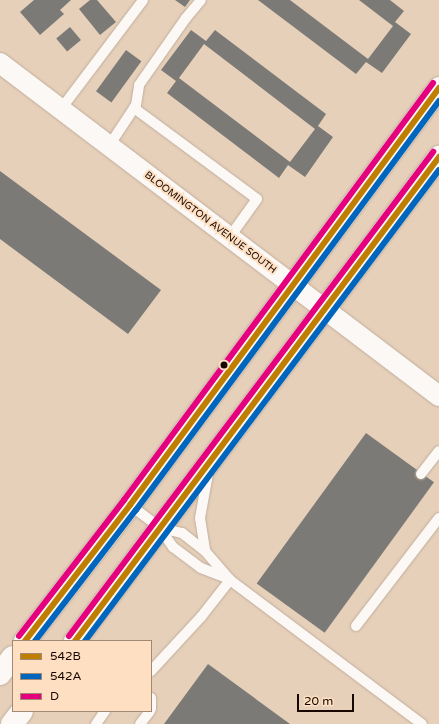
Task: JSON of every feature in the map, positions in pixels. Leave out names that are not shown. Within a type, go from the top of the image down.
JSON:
[{"type":"main road","points":[[26,640],[130,505],[439,88]]},
{"type":"main road","points":[[75,640],[439,157]]},
{"type":"main road","points":[[0,674],[12,658]]},
{"type":"main road","points":[[12,724],[21,712]]},
{"type":"street","name":"BLOOMINGTON AVENUE SOUTH","points":[[0,63],[439,396]]},
{"type":"lane","points":[[61,110],[143,0]]},
{"type":"lane","points":[[109,146],[134,108],[139,85],[186,18],[201,0]]},
{"type":"lane","points":[[134,108],[257,199],[229,238]]},
{"type":"lane","points":[[421,474],[439,451]]},
{"type":"lane","points":[[205,551],[200,518],[206,479],[213,457]]},
{"type":"lane","points":[[130,505],[160,528],[173,547],[201,568],[230,580]]},
{"type":"lane","points":[[356,626],[439,518]]},
{"type":"lane","points":[[160,528],[182,533],[205,551],[230,580],[422,724]]},
{"type":"lane","points":[[152,670],[201,617],[230,580]]},
{"type":"lane","points":[[96,724],[105,712]]},
{"type":"lane","points":[[140,724],[149,712]]},
{"type":"building","points":[[34,0],[71,0],[60,10],[64,14],[40,35],[20,12]]},
{"type":"building","points":[[90,0],[97,0],[116,22],[100,35],[79,9]]},
{"type":"building","points":[[175,0],[190,0],[185,7]]},
{"type":"building","points":[[258,0],[290,0],[368,59],[393,26],[359,0],[390,0],[404,11],[395,22],[411,34],[382,73],[366,62],[356,74]]},
{"type":"building","points":[[70,27],[81,40],[67,52],[56,39]]},
{"type":"building","points":[[191,30],[206,41],[215,30],[326,114],[318,126],[333,137],[305,177],[288,165],[279,178],[167,93],[176,81],[161,70]],"holes":[[[204,44],[315,129],[290,162],[179,78]]]},
{"type":"building","points":[[126,50],[141,61],[111,102],[96,91]]},
{"type":"building","points":[[0,171],[161,290],[128,334],[0,239]]},
{"type":"building","points":[[366,433],[434,482],[325,633],[257,583]]},
{"type":"building","points":[[208,664],[290,724],[164,724]]},
{"type":"transit line","name":"D","points":[[19,636],[124,500],[433,83]]},
{"type":"transit line","name":"542B","points":[[26,640],[130,505],[439,88]]},
{"type":"transit line","name":"542A","points":[[36,640],[136,510],[439,101]]},
{"type":"transit line","name":"D","points":[[69,636],[433,152]]},
{"type":"transit line","name":"542B","points":[[76,640],[439,157]]},
{"type":"transit line","name":"542A","points":[[86,640],[439,170]]}]
